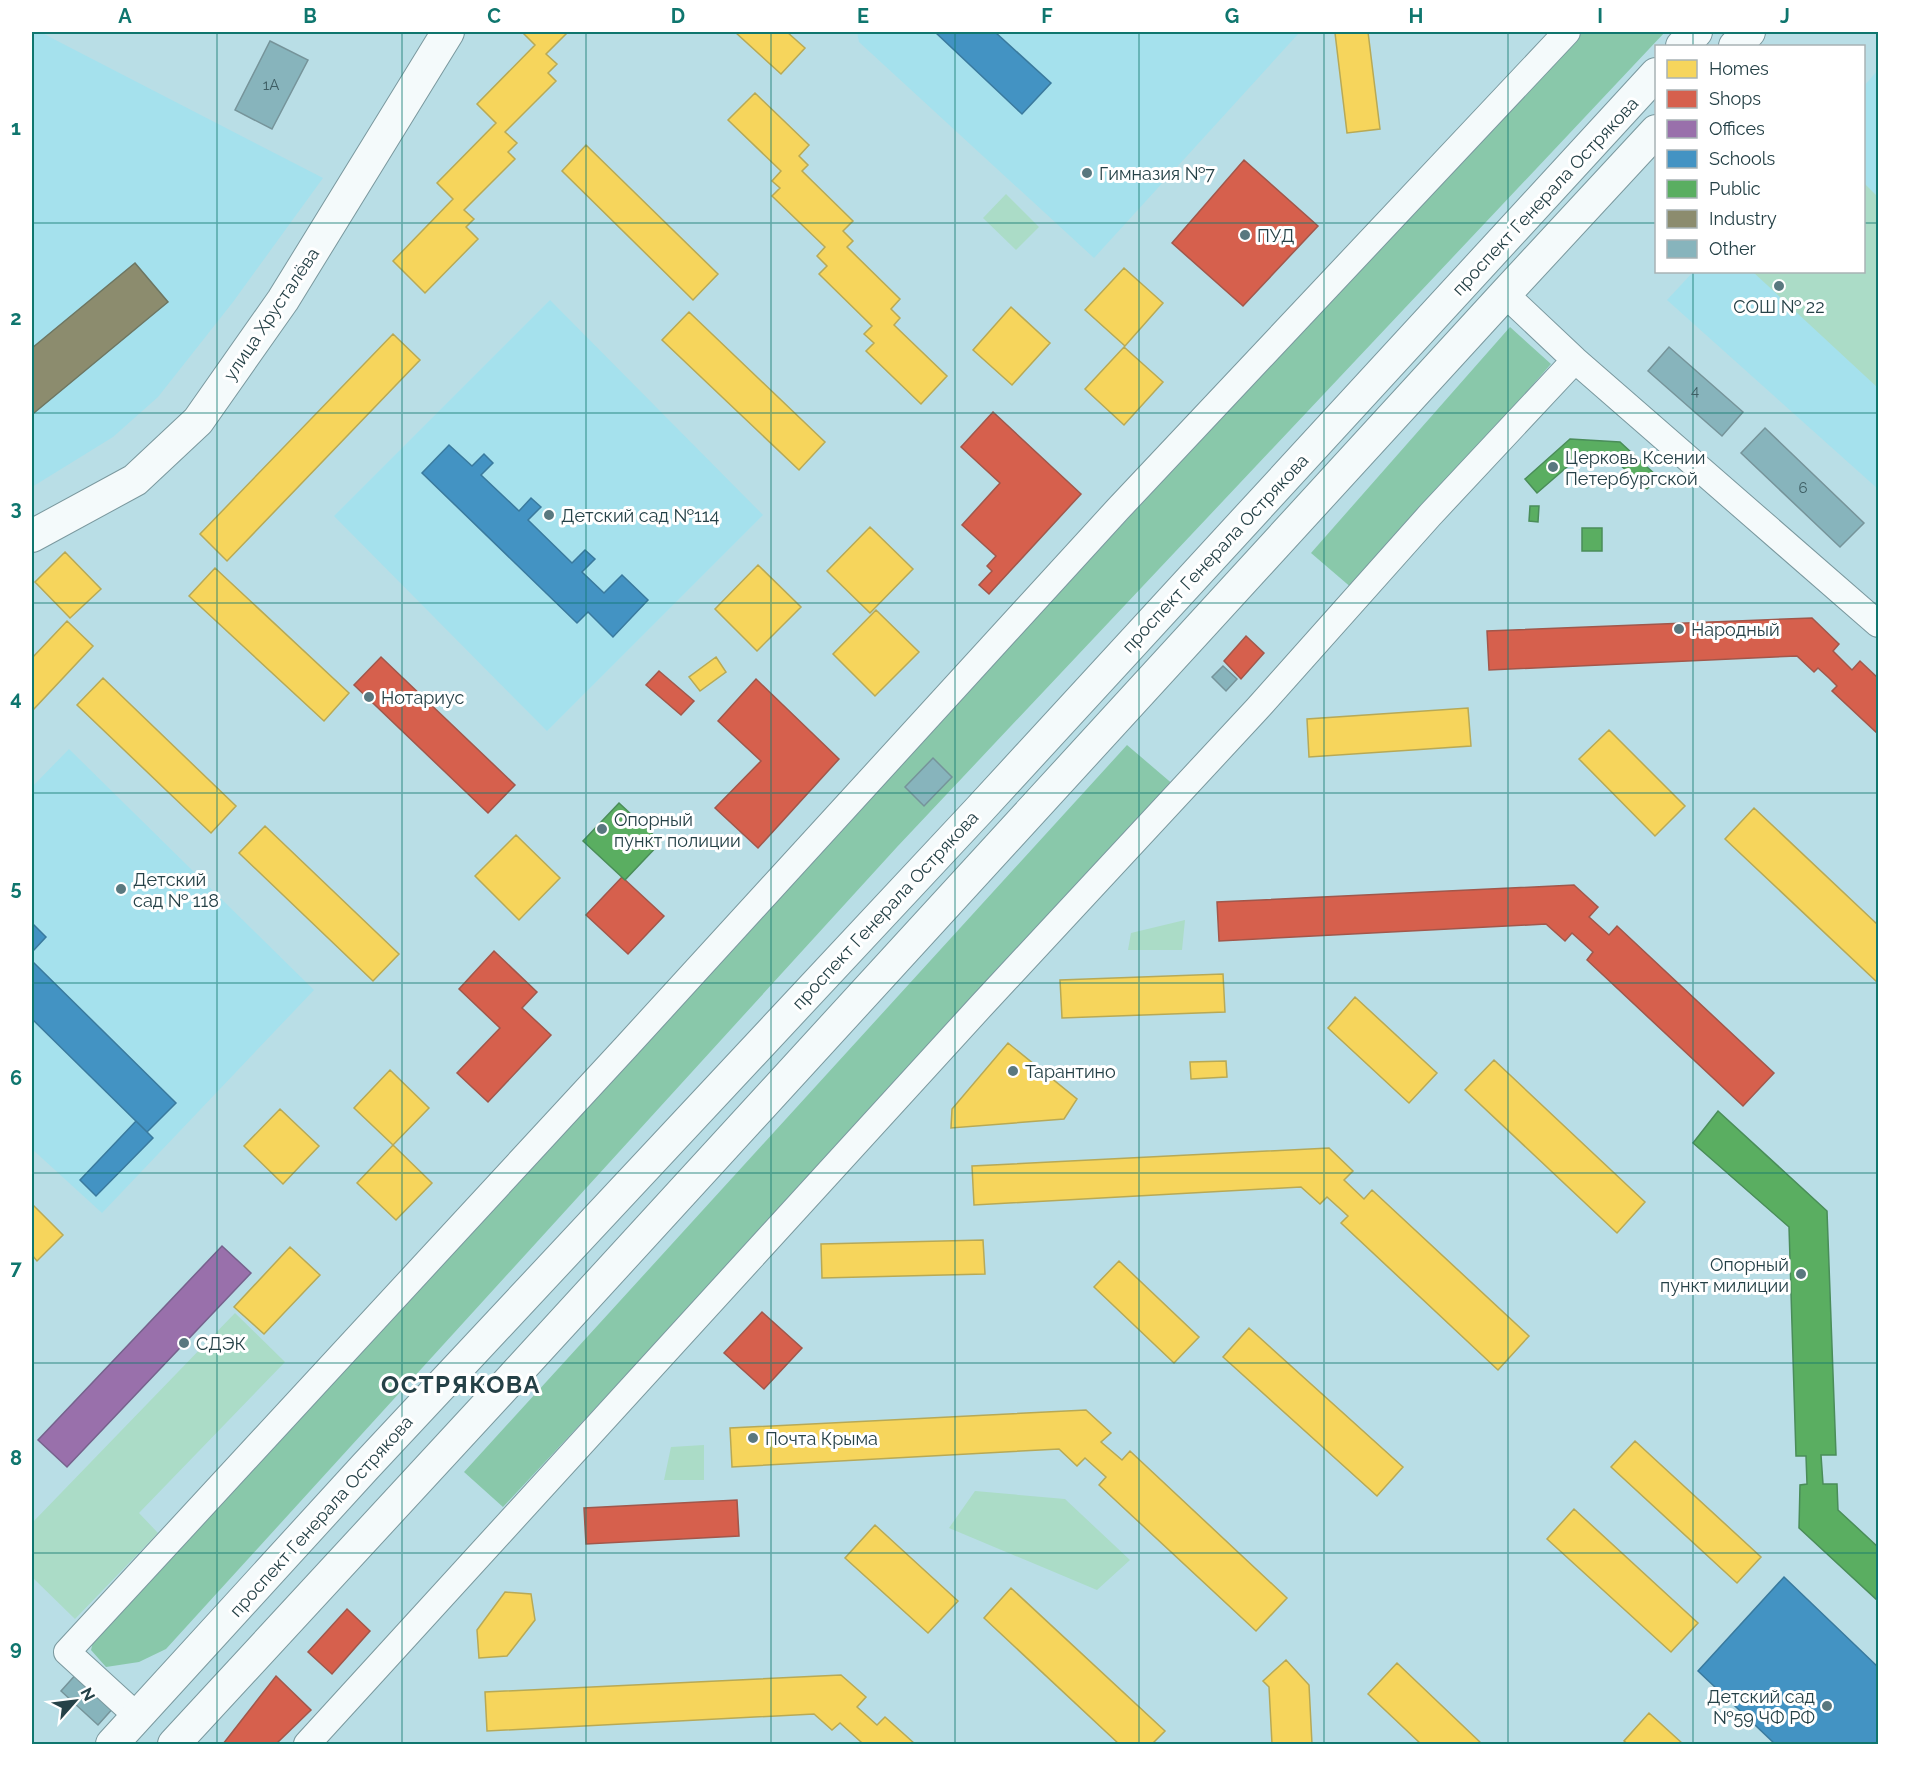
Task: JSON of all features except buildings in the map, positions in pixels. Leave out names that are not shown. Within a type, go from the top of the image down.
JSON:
[{"type":"main road","name":"улица Хрусталёва","points":[[32,536],[135,480],[198,421],[283,300],[448,32]]},
{"type":"main road","points":[[1683,45],[1696,32]]},
{"type":"main road","points":[[1737,45],[1749,32]]},
{"type":"main road","name":"проспект Генерала Острякова","points":[[112,1744],[570,1246],[986,802],[1655,75]]},
{"type":"main road","name":"проспект Генерала Острякова","points":[[174,1744],[1655,132]]},
{"type":"street","points":[[137,1716],[67,1652],[626,1047],[1118,509],[1567,32]]},
{"type":"street","points":[[1505,294],[1575,360],[1878,624]]},
{"type":"street","points":[[307,1744],[901,1093],[1257,709],[1430,515],[1575,360]]},
{"type":"shaded area","points":[[32,32],[40,32],[323,178],[233,302],[158,397],[113,437],[32,487]]},
{"type":"shaded area","name":"Гимназия №7","points":[[857,32],[1299,33],[1094,258],[859,42]]},
{"type":"shaded area","name":"СОШ № 22","points":[[1878,70],[1878,489],[1667,300],[1692,273],[1865,273],[1865,85]]},
{"type":"shaded area","name":"Детский сад №114","points":[[550,300],[763,515],[547,731],[334,516]]},
{"type":"shaded area","name":"Детский сад № 118","points":[[69,749],[314,990],[102,1213],[32,1149],[32,787]]},
{"type":"green space","points":[[1583,32],[1665,32],[897,847],[166,1649],[139,1662],[106,1667],[91,1650],[94,1638],[1460,159]]},
{"type":"green space","points":[[1865,184],[1878,197],[1878,388],[1754,273],[1865,273]]},
{"type":"green space","points":[[1006,194],[1039,227],[1016,250],[983,218]]},
{"type":"green space","points":[[1510,327],[1551,364],[1353,589],[1311,553]]},
{"type":"green space","points":[[1127,745],[1175,786],[503,1507],[464,1472]]},
{"type":"green space","points":[[1185,920],[1182,950],[1128,950],[1131,933]]},
{"type":"green space","points":[[235,1313],[285,1362],[139,1513],[158,1533],[75,1619],[32,1577],[32,1523]]},
{"type":"green space","points":[[704,1445],[704,1480],[664,1480],[671,1447]]},
{"type":"green space","points":[[975,1491],[1065,1499],[1130,1560],[1097,1590],[949,1528]]},
{"type":"place","name":"Гимназия №7","points":[[1087,173]]},
{"type":"place","name":"ПУД","points":[[1245,235]]},
{"type":"place","name":"СОШ № 22","points":[[1779,286]]},
{"type":"place","name":"Церковь Ксении Петербургской","points":[[1553,467]]},
{"type":"place","name":"Детский сад №114","points":[[549,515]]},
{"type":"place","name":"Народный","points":[[1679,629]]},
{"type":"place","name":"Нотариус","points":[[369,697]]},
{"type":"place","name":"Опорный пункт полиции","points":[[602,829]]},
{"type":"place","name":"Детский сад № 118","points":[[121,889]]},
{"type":"place","name":"Тарантино","points":[[1013,1071]]},
{"type":"place","name":"Опорный пункт милиции","points":[[1801,1274]]},
{"type":"place","name":"СДЭК","points":[[184,1343]]},
{"type":"place","name":"Почта Крыма","points":[[753,1438]]},
{"type":"place","name":"Детский сад №59 ЧФ РФ","points":[[1827,1706]]},
{"type":"district","name":"ОСТРЯКОВА","points":[[461,1384]]}]
